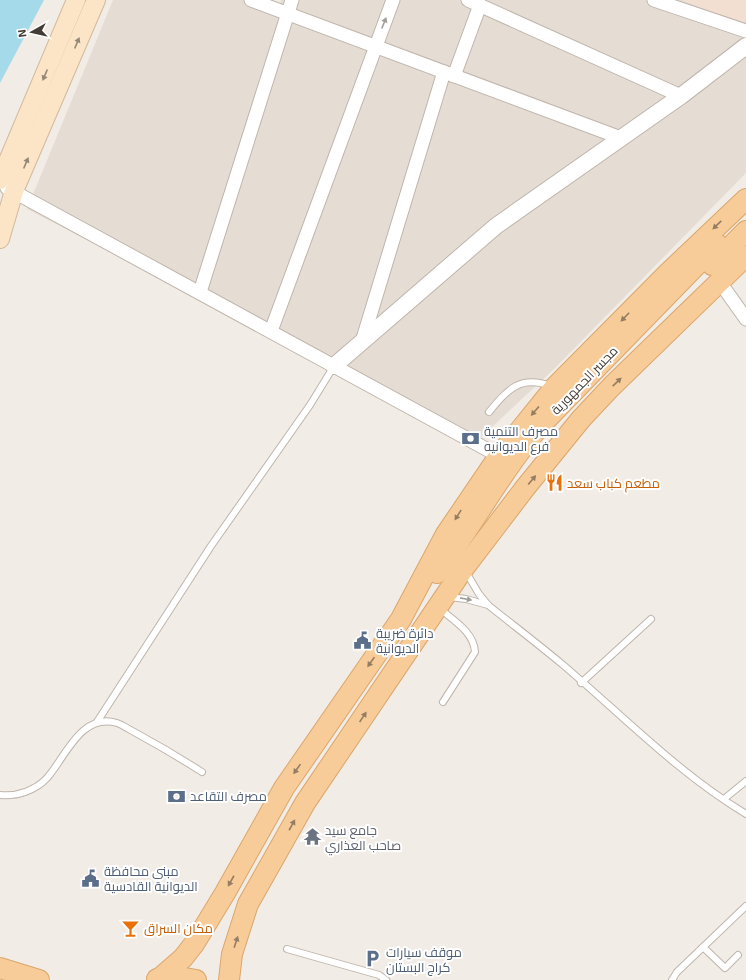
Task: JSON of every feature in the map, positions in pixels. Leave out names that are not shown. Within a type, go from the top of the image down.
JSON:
[{"type":"main road","points":[[0,180],[76,0]]},
{"type":"main road","points":[[0,239],[7,188],[96,0]]},
{"type":"main road","points":[[157,979],[183,958],[194,944],[225,893],[284,788],[401,619],[446,534],[498,456],[554,388],[668,274],[746,199]]},
{"type":"main road","name":"مجسر الجمهورية","points":[[438,605],[475,528],[523,445],[746,216]]},
{"type":"main road","name":"مجسر الجمهورية","points":[[401,619],[455,549],[475,528],[544,440],[599,380],[746,231]]},
{"type":"main road","points":[[229,980],[232,954],[248,904],[305,802],[464,568],[525,488],[581,419],[612,386],[746,256]]},
{"type":"main road","points":[[0,968],[39,980]]},
{"type":"main road","points":[[157,979],[185,977],[196,980]]},
{"type":"street","points":[[251,0],[621,138]]},
{"type":"street","points":[[200,292],[292,0]]},
{"type":"street","points":[[271,331],[393,0]]},
{"type":"street","points":[[654,0],[746,31]]},
{"type":"street","points":[[362,342],[449,74],[474,3],[681,96]]},
{"type":"street","points":[[334,366],[496,226],[681,96],[746,46]]},
{"type":"street","points":[[7,188],[498,456]]},
{"type":"street","points":[[719,281],[746,319]]},
{"type":"lane","points":[[0,795],[8,796],[28,791],[47,778],[70,744],[84,730],[97,722],[211,546],[310,405],[334,366]]},
{"type":"lane","points":[[489,412],[506,392],[518,384],[539,382],[554,388]]},
{"type":"lane","points":[[464,568],[479,594],[488,605],[563,665],[651,743],[746,814]]},
{"type":"lane","points":[[438,605],[466,599],[488,605]]},
{"type":"lane","points":[[438,605],[469,633],[475,643],[475,652],[443,702]]},
{"type":"lane","points":[[581,682],[651,619]]},
{"type":"lane","points":[[97,722],[116,723],[160,746],[202,772]]},
{"type":"lane","points":[[724,799],[746,781]]},
{"type":"lane","points":[[672,980],[677,972],[746,906]]},
{"type":"lane","points":[[703,947],[725,968],[738,956]]},
{"type":"lane","points":[[287,949],[379,975],[386,980]]},
{"type":"shaded area","points":[[113,0],[271,0],[280,5],[281,0],[683,0],[746,26],[746,173],[553,370],[477,441],[27,209]]},
{"type":"shaded area","points":[[683,0],[746,0],[746,26]]},
{"type":"water","points":[[0,0],[44,0],[0,83]]},
{"type":"place","name":"مصرف التنمية فرع الديوانيه","points":[[471,438]]},
{"type":"place","name":"مطعم كباب سعد","points":[[554,483]]},
{"type":"place","name":"دائرة ضريبة الديوانية","points":[[363,640]]},
{"type":"place","name":"مصرف التقاعد","points":[[177,796]]},
{"type":"place","name":"جامع سيد صاحب العذاري","points":[[312,837]]},
{"type":"place","name":"مبنى محافظة الديوانية القادسية","points":[[91,878]]},
{"type":"place","name":"مكان السراق","points":[[131,928]]},
{"type":"place","name":"موقف سيارات كراج البستان","points":[[373,959]]}]
